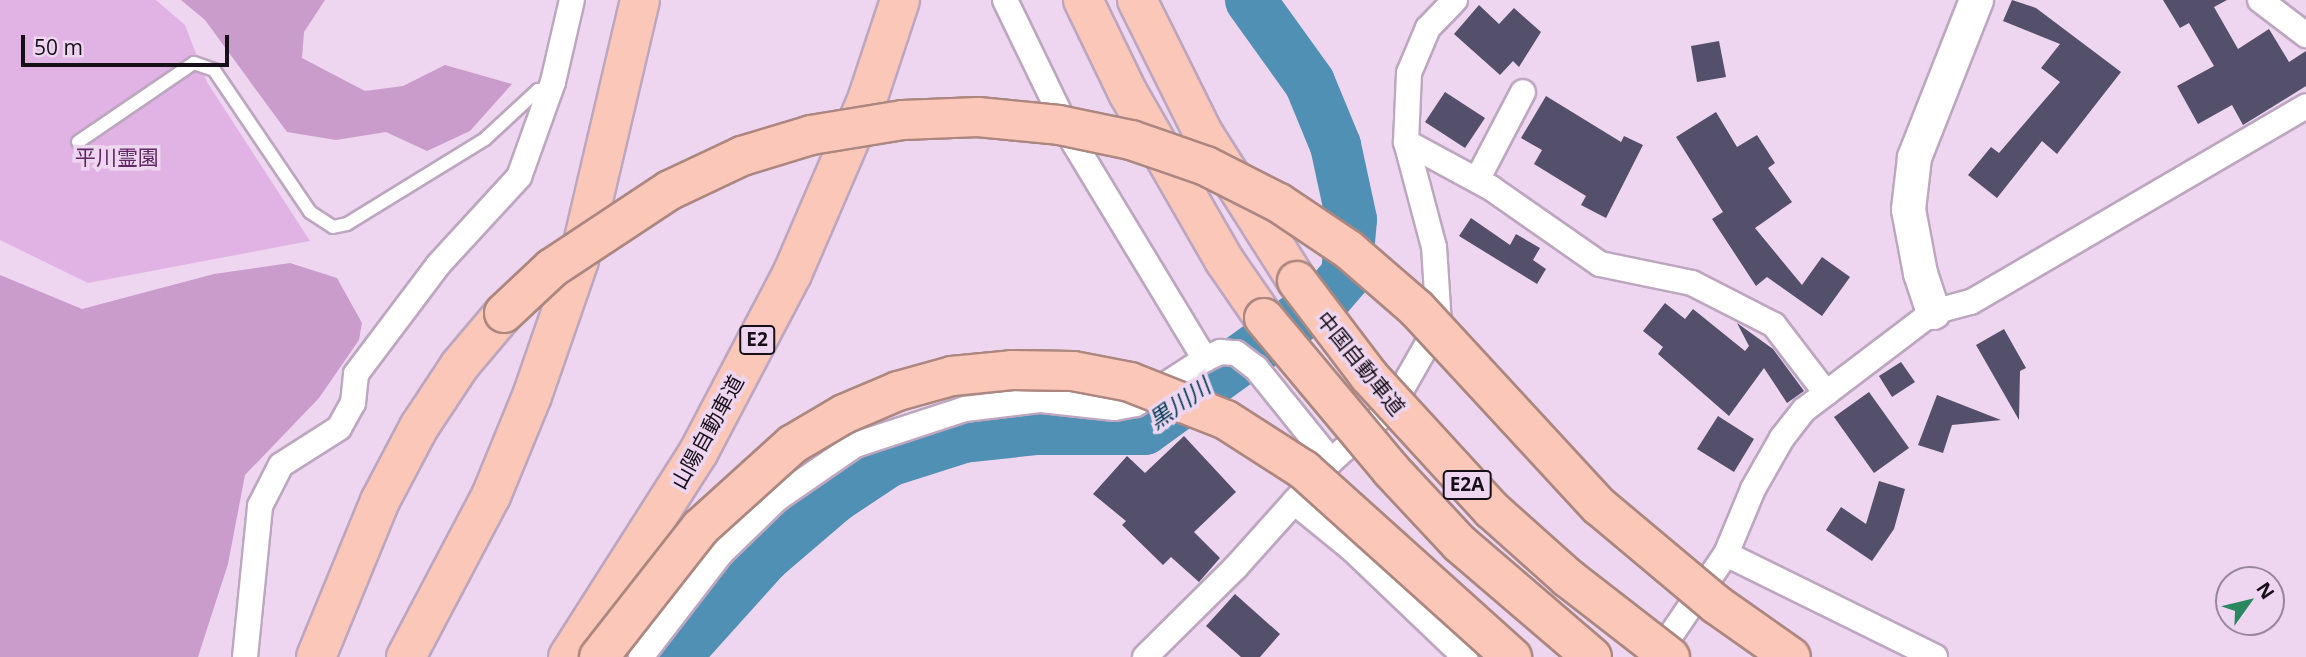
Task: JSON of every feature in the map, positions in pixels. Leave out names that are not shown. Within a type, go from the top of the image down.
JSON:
[{"type":"highway","points":[[406,657],[491,496],[532,396],[579,260],[640,0]]},
{"type":"highway","name":"山陽自動車道","points":[[568,657],[698,453],[792,274],[867,100],[900,0]]},
{"type":"highway","name":"E2A","points":[[1083,0],[1128,93],[1224,260],[1264,318],[1383,461],[1459,543],[1592,657]]},
{"type":"highway","name":"中国自動車道","points":[[1137,0],[1203,133],[1297,281],[1378,386],[1492,510],[1568,578],[1670,657]]},
{"type":"highway","points":[[316,657],[380,501],[419,427],[460,365],[504,313],[552,268],[670,190],[743,156],[811,135],[903,120],[978,117],[1059,125],[1130,140],[1206,166],[1279,203],[1349,250],[1416,308],[1599,506],[1717,605],[1791,657]]},
{"type":"highway","points":[[599,657],[701,528],[793,444],[844,414],[898,391],[952,376],[1012,370],[1073,371],[1130,382],[1183,400],[1265,442],[1334,495],[1513,657]]},
{"type":"street","points":[[245,657],[260,506],[281,465],[339,428],[353,403],[356,374],[438,265],[519,177],[550,92],[572,0]]},
{"type":"street","points":[[1005,0],[1074,143],[1205,359]]},
{"type":"street","points":[[1145,657],[1331,461],[1391,408],[1439,324],[1434,247],[1406,142],[1409,73],[1428,28],[1455,0]]},
{"type":"street","points":[[1933,312],[1920,273],[1908,209],[1914,157],[1976,0]]},
{"type":"street","points":[[2260,0],[2306,35]]},
{"type":"street","points":[[1477,180],[1523,92]]},
{"type":"street","points":[[1656,657],[1726,554],[1753,489],[1782,438],[1804,410],[1933,312],[1971,302],[2306,106]]},
{"type":"street","points":[[1406,142],[1477,180],[1600,264],[1692,283],[1774,325],[1826,393]]},
{"type":"street","points":[[641,657],[721,552],[778,498],[855,445],[965,409],[1041,400],[1115,408],[1136,404],[1205,359],[1220,352],[1236,353],[1256,368],[1331,461]]},
{"type":"street","points":[[1294,502],[1353,550],[1465,657]]},
{"type":"street","points":[[1726,554],[1935,657]]},
{"type":"lane","points":[[78,142],[187,67],[194,63],[204,66],[214,70],[310,212],[332,227],[347,224],[485,139],[538,90],[550,92]]},
{"type":"green space","name":"平川霊園","points":[[0,0],[156,0],[185,25],[207,82],[310,241],[88,283],[0,240]]},
{"type":"shaded area","points":[[181,0],[325,0],[304,32],[302,58],[365,91],[403,86],[445,65],[512,84],[470,131],[427,151],[386,132],[336,140],[287,132],[205,20]]},
{"type":"shaded area","points":[[290,263],[337,278],[362,323],[359,340],[319,398],[245,475],[228,564],[198,657],[0,657],[0,275],[82,309],[214,274]]},
{"type":"building","points":[[2012,0],[2036,8],[2121,72],[2057,154],[2042,141],[1997,198],[1968,175],[1991,147],[1999,153],[2060,82],[2041,68],[2060,44],[2003,21]]},
{"type":"building","points":[[2163,0],[2227,0],[2214,7],[2238,49],[2269,29],[2289,62],[2306,51],[2306,86],[2243,125],[2232,105],[2198,124],[2177,86],[2214,66],[2189,23],[2180,28]]},
{"type":"building","points":[[1479,5],[1499,24],[1514,8],[1541,32],[1519,67],[1513,61],[1500,75],[1454,34]]},
{"type":"building","points":[[1719,41],[1726,77],[1697,82],[1691,46]]},
{"type":"building","points":[[1445,92],[1485,118],[1465,148],[1425,122]]},
{"type":"building","points":[[1546,96],[1621,142],[1624,136],[1643,145],[1606,218],[1581,205],[1586,196],[1534,164],[1542,150],[1521,138]]},
{"type":"building","points":[[1716,112],[1737,147],[1757,135],[1775,163],[1768,168],[1792,202],[1755,228],[1802,285],[1822,257],[1850,277],[1822,316],[1767,277],[1756,286],[1712,219],[1723,212],[1676,137]]},
{"type":"building","points":[[1471,218],[1510,245],[1516,234],[1540,248],[1533,260],[1546,269],[1537,284],[1459,236]]},
{"type":"building","points":[[1665,303],[1685,319],[1693,309],[1745,351],[1749,346],[1737,323],[1773,349],[1804,391],[1787,403],[1764,368],[1729,416],[1658,354],[1663,347],[1643,331]]},
{"type":"building","points":[[2004,329],[2026,368],[2020,371],[2019,420],[1976,345]]},
{"type":"building","points":[[1901,362],[1915,382],[1892,397],[1879,376]]},
{"type":"building","points":[[1869,392],[1909,448],[1874,473],[1834,417]]},
{"type":"building","points":[[1937,395],[2001,420],[1952,425],[1943,453],[1918,445]]},
{"type":"building","points":[[1718,416],[1754,439],[1734,472],[1697,449]]},
{"type":"building","points":[[1184,436],[1236,492],[1194,532],[1220,558],[1199,582],[1171,557],[1163,565],[1122,525],[1126,521],[1093,494],[1127,456],[1145,473]]},
{"type":"building","points":[[1879,481],[1905,489],[1894,529],[1872,561],[1826,530],[1841,507],[1866,524]]},
{"type":"building","points":[[1235,594],[1280,634],[1260,657],[1241,657],[1206,626]]},
{"type":"waterway","name":"黒川川","points":[[674,657],[764,557],[834,497],[888,461],[963,437],[1035,429],[1144,429],[1327,296],[1346,274],[1351,219],[1335,145],[1309,82],[1250,0]]}]
